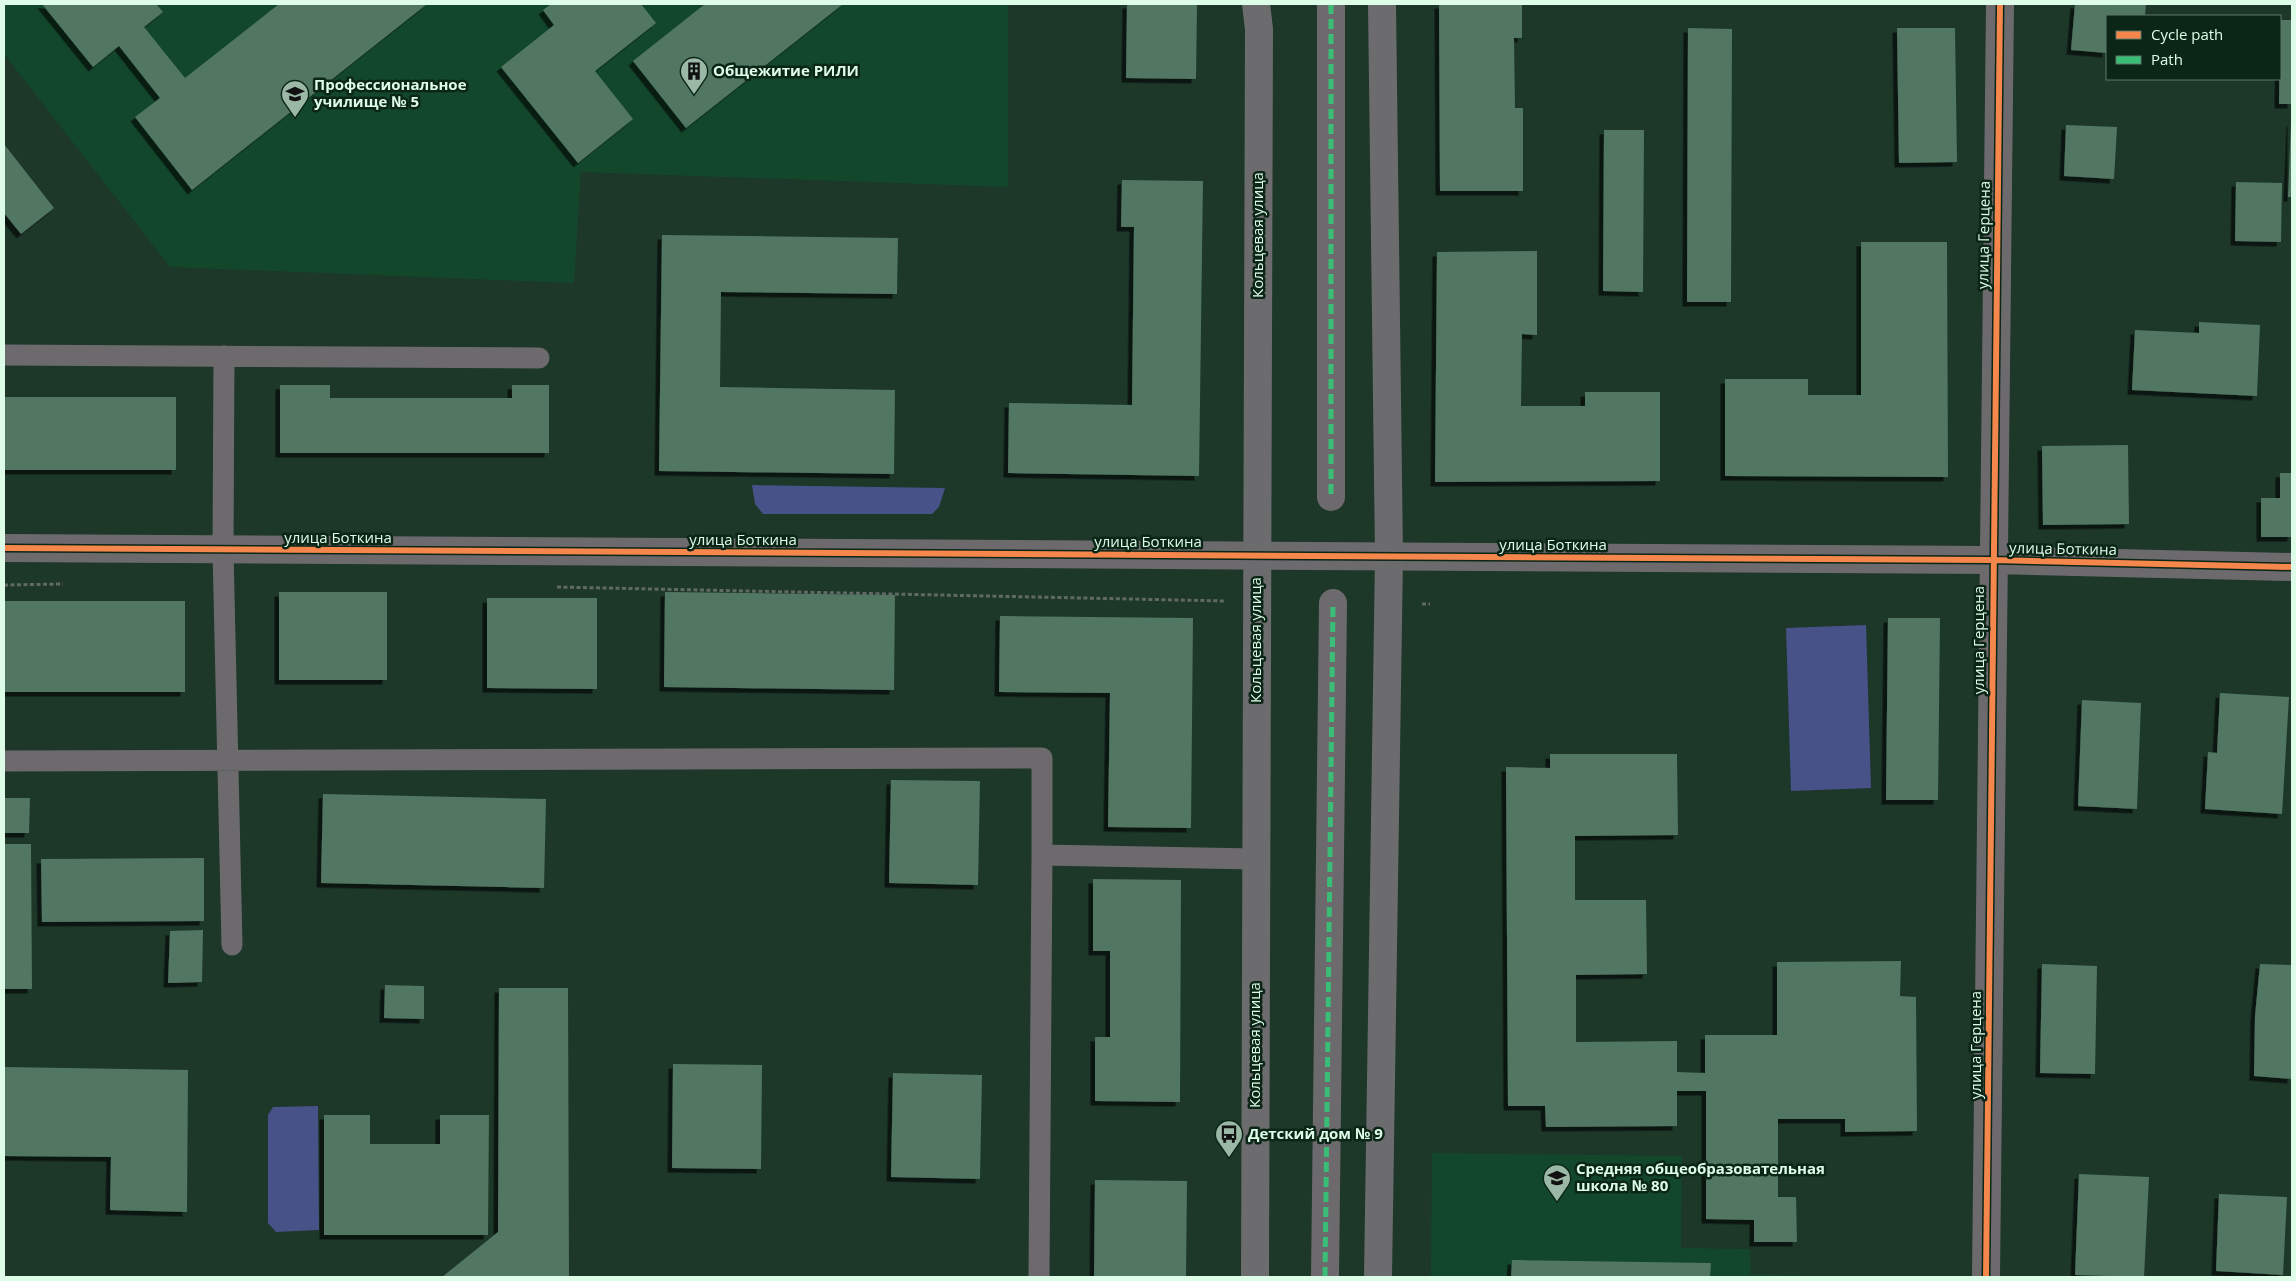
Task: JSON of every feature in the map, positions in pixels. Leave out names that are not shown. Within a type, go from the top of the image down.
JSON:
[{"type":"main road","name":"Кольцевая улица","points":[[1255,1277],[1259,29],[1256,4]]},
{"type":"main road","points":[[1378,1277],[1389,556],[1382,4]]},
{"type":"street","points":[[1330,4],[1331,497]]},
{"type":"street","name":"улица Герцена","points":[[1986,1277],[1992,560],[2000,4]]},
{"type":"street","name":"улица Боткина","points":[[4,548],[1992,560],[2292,567]]},
{"type":"street","points":[[1325,1277],[1333,602]]},
{"type":"lane","points":[[4,355],[539,358]]},
{"type":"lane","points":[[224,356],[223,550],[232,945]]},
{"type":"lane","points":[[4,761],[1042,758],[1039,1277]]},
{"type":"lane","points":[[1042,855],[1255,859]]},
{"type":"path","points":[[4,585],[71,583]]},
{"type":"path","points":[[554,587],[1214,601]]},
{"type":"shaded area","name":"Профессиональное училище № 5","points":[[4,4],[1008,4],[1008,187],[581,172],[574,283],[170,267],[4,54]]},
{"type":"shaded area","points":[[752,485],[945,488],[939,507],[932,514],[763,514],[755,504]]},
{"type":"shaded area","points":[[1866,625],[1871,788],[1791,791],[1786,628]]},
{"type":"shaded area","points":[[318,1106],[319,1230],[276,1232],[268,1223],[268,1115],[273,1107]]},
{"type":"shaded area","name":"Средняя общеобразовательная школа № 80","points":[[1432,1153],[1682,1156],[1681,1248],[1750,1249],[1751,1275],[1936,1277],[1431,1277]]},
{"type":"building","points":[[42,4],[156,4],[163,12],[144,27],[185,78],[279,4],[427,4],[192,190],[135,117],[160,98],[119,46],[93,67]]},
{"type":"building","points":[[551,4],[641,4],[656,23],[595,71],[633,119],[578,163],[501,67],[554,25],[543,10]]},
{"type":"building","name":"Общежитие РИЛИ","points":[[705,4],[843,4],[686,128],[633,61]]},
{"type":"building","points":[[1127,4],[1197,4],[1196,79],[1126,78]]},
{"type":"building","points":[[1439,4],[1522,4],[1522,38],[1514,38],[1515,108],[1523,108],[1523,191],[1440,191]]},
{"type":"building","points":[[2075,4],[2146,4],[2145,15],[2106,15],[2106,53],[2071,50]]},
{"type":"building","points":[[2281,20],[2292,20],[2292,104],[2279,104]]},
{"type":"building","points":[[1688,28],[1732,29],[1731,302],[1687,302]]},
{"type":"building","points":[[1897,28],[1955,28],[1957,162],[1899,163]]},
{"type":"building","points":[[2291,122],[2292,197],[2288,197]]},
{"type":"building","points":[[2066,125],[2117,127],[2114,179],[2064,176]]},
{"type":"building","points":[[1604,130],[1644,130],[1643,292],[1603,291]]},
{"type":"building","points":[[4,144],[54,208],[21,234],[4,213]]},
{"type":"building","points":[[1122,180],[1203,181],[1199,476],[1008,473],[1009,403],[1132,405],[1134,227],[1121,227]]},
{"type":"building","points":[[2236,182],[2282,183],[2281,242],[2235,241]]},
{"type":"building","points":[[662,235],[898,238],[897,294],[721,292],[720,387],[895,390],[894,474],[659,471]]},
{"type":"building","points":[[1861,242],[1947,242],[1948,477],[1725,476],[1725,379],[1808,379],[1808,395],[1861,395]]},
{"type":"building","points":[[1537,251],[1537,335],[1522,334],[1521,406],[1585,406],[1585,392],[1660,392],[1660,481],[1435,482],[1437,252]]},
{"type":"building","points":[[2199,322],[2260,325],[2257,396],[2132,390],[2135,330],[2199,333]]},
{"type":"building","points":[[280,385],[330,385],[330,398],[512,398],[512,385],[549,385],[549,453],[280,453]]},
{"type":"building","points":[[4,397],[176,397],[176,470],[4,470]]},
{"type":"building","points":[[2128,445],[2129,524],[2043,525],[2042,446]]},
{"type":"building","points":[[2280,473],[2292,473],[2292,537],[2261,537],[2261,498],[2280,498]]},
{"type":"building","points":[[279,592],[387,592],[387,680],[279,680]]},
{"type":"building","points":[[665,592],[895,595],[894,690],[664,687]]},
{"type":"building","points":[[487,598],[597,598],[597,689],[487,688]]},
{"type":"building","points":[[4,601],[185,601],[185,692],[4,692]]},
{"type":"building","points":[[1000,616],[1193,618],[1191,828],[1108,827],[1110,693],[999,692]]},
{"type":"building","points":[[1888,618],[1940,618],[1938,800],[1886,800]]},
{"type":"building","points":[[2220,693],[2289,697],[2282,814],[2205,809],[2208,752],[2217,753]]},
{"type":"building","points":[[2082,700],[2141,703],[2137,809],[2078,806]]},
{"type":"building","points":[[1550,754],[1677,754],[1678,835],[1575,836],[1575,900],[1646,900],[1647,974],[1576,975],[1576,1042],[1677,1041],[1677,1072],[1705,1073],[1705,1035],[1777,1035],[1777,962],[1901,961],[1900,996],[1916,997],[1917,1131],[1845,1132],[1845,1119],[1778,1119],[1778,1197],[1796,1197],[1797,1242],[1754,1242],[1754,1220],[1706,1219],[1706,1091],[1677,1091],[1677,1126],[1546,1127],[1545,1106],[1508,1106],[1506,767],[1550,768]]},
{"type":"building","points":[[891,780],[980,781],[978,885],[889,883]]},
{"type":"building","points":[[323,794],[546,799],[544,888],[321,883]]},
{"type":"building","points":[[4,798],[30,798],[29,833],[4,833]]},
{"type":"building","points":[[4,844],[31,844],[32,989],[4,989]]},
{"type":"building","points":[[204,858],[204,921],[42,922],[41,859]]},
{"type":"building","points":[[1093,879],[1181,880],[1180,1102],[1095,1101],[1095,1037],[1110,1037],[1110,951],[1093,951]]},
{"type":"building","points":[[203,930],[202,982],[168,983],[170,931]]},
{"type":"building","points":[[2042,964],[2097,966],[2095,1074],[2040,1073]]},
{"type":"building","points":[[2260,964],[2292,965],[2292,1079],[2254,1076],[2255,1016]]},
{"type":"building","points":[[385,985],[424,986],[424,1019],[384,1018]]},
{"type":"building","points":[[499,988],[568,988],[569,1277],[442,1277],[498,1232]]},
{"type":"building","points":[[673,1064],[762,1065],[761,1169],[672,1168]]},
{"type":"building","points":[[4,1067],[188,1070],[187,1212],[110,1210],[111,1157],[4,1156]]},
{"type":"building","points":[[893,1073],[982,1075],[980,1179],[891,1177]]},
{"type":"building","points":[[324,1115],[370,1115],[370,1144],[440,1144],[440,1115],[489,1115],[488,1235],[324,1235]]},
{"type":"building","points":[[2079,1174],[2149,1177],[2144,1277],[2075,1275]]},
{"type":"building","points":[[1095,1180],[1187,1181],[1186,1277],[1094,1277]]},
{"type":"building","points":[[2219,1194],[2287,1197],[2283,1275],[2216,1271]]},
{"type":"building","points":[[1512,1260],[1711,1263],[1710,1277],[1511,1277]]},
{"type":"marked path","points":[[1331,4],[1331,497]]},
{"type":"marked path","points":[[1325,1277],[1333,603]]},
{"type":"cycle path","points":[[1986,1277],[2000,4]]},
{"type":"cycle path","points":[[4,548],[1992,560],[2292,567]]},
{"type":"place","name":"Общежитие РИЛИ","points":[[694,95]]},
{"type":"place","name":"Профессиональное училище № 5","points":[[295,118]]},
{"type":"place","name":"Детский дом № 9","points":[[1229,1158]]},
{"type":"place","name":"Средняя общеобразовательная школа № 80","points":[[1557,1202]]}]
